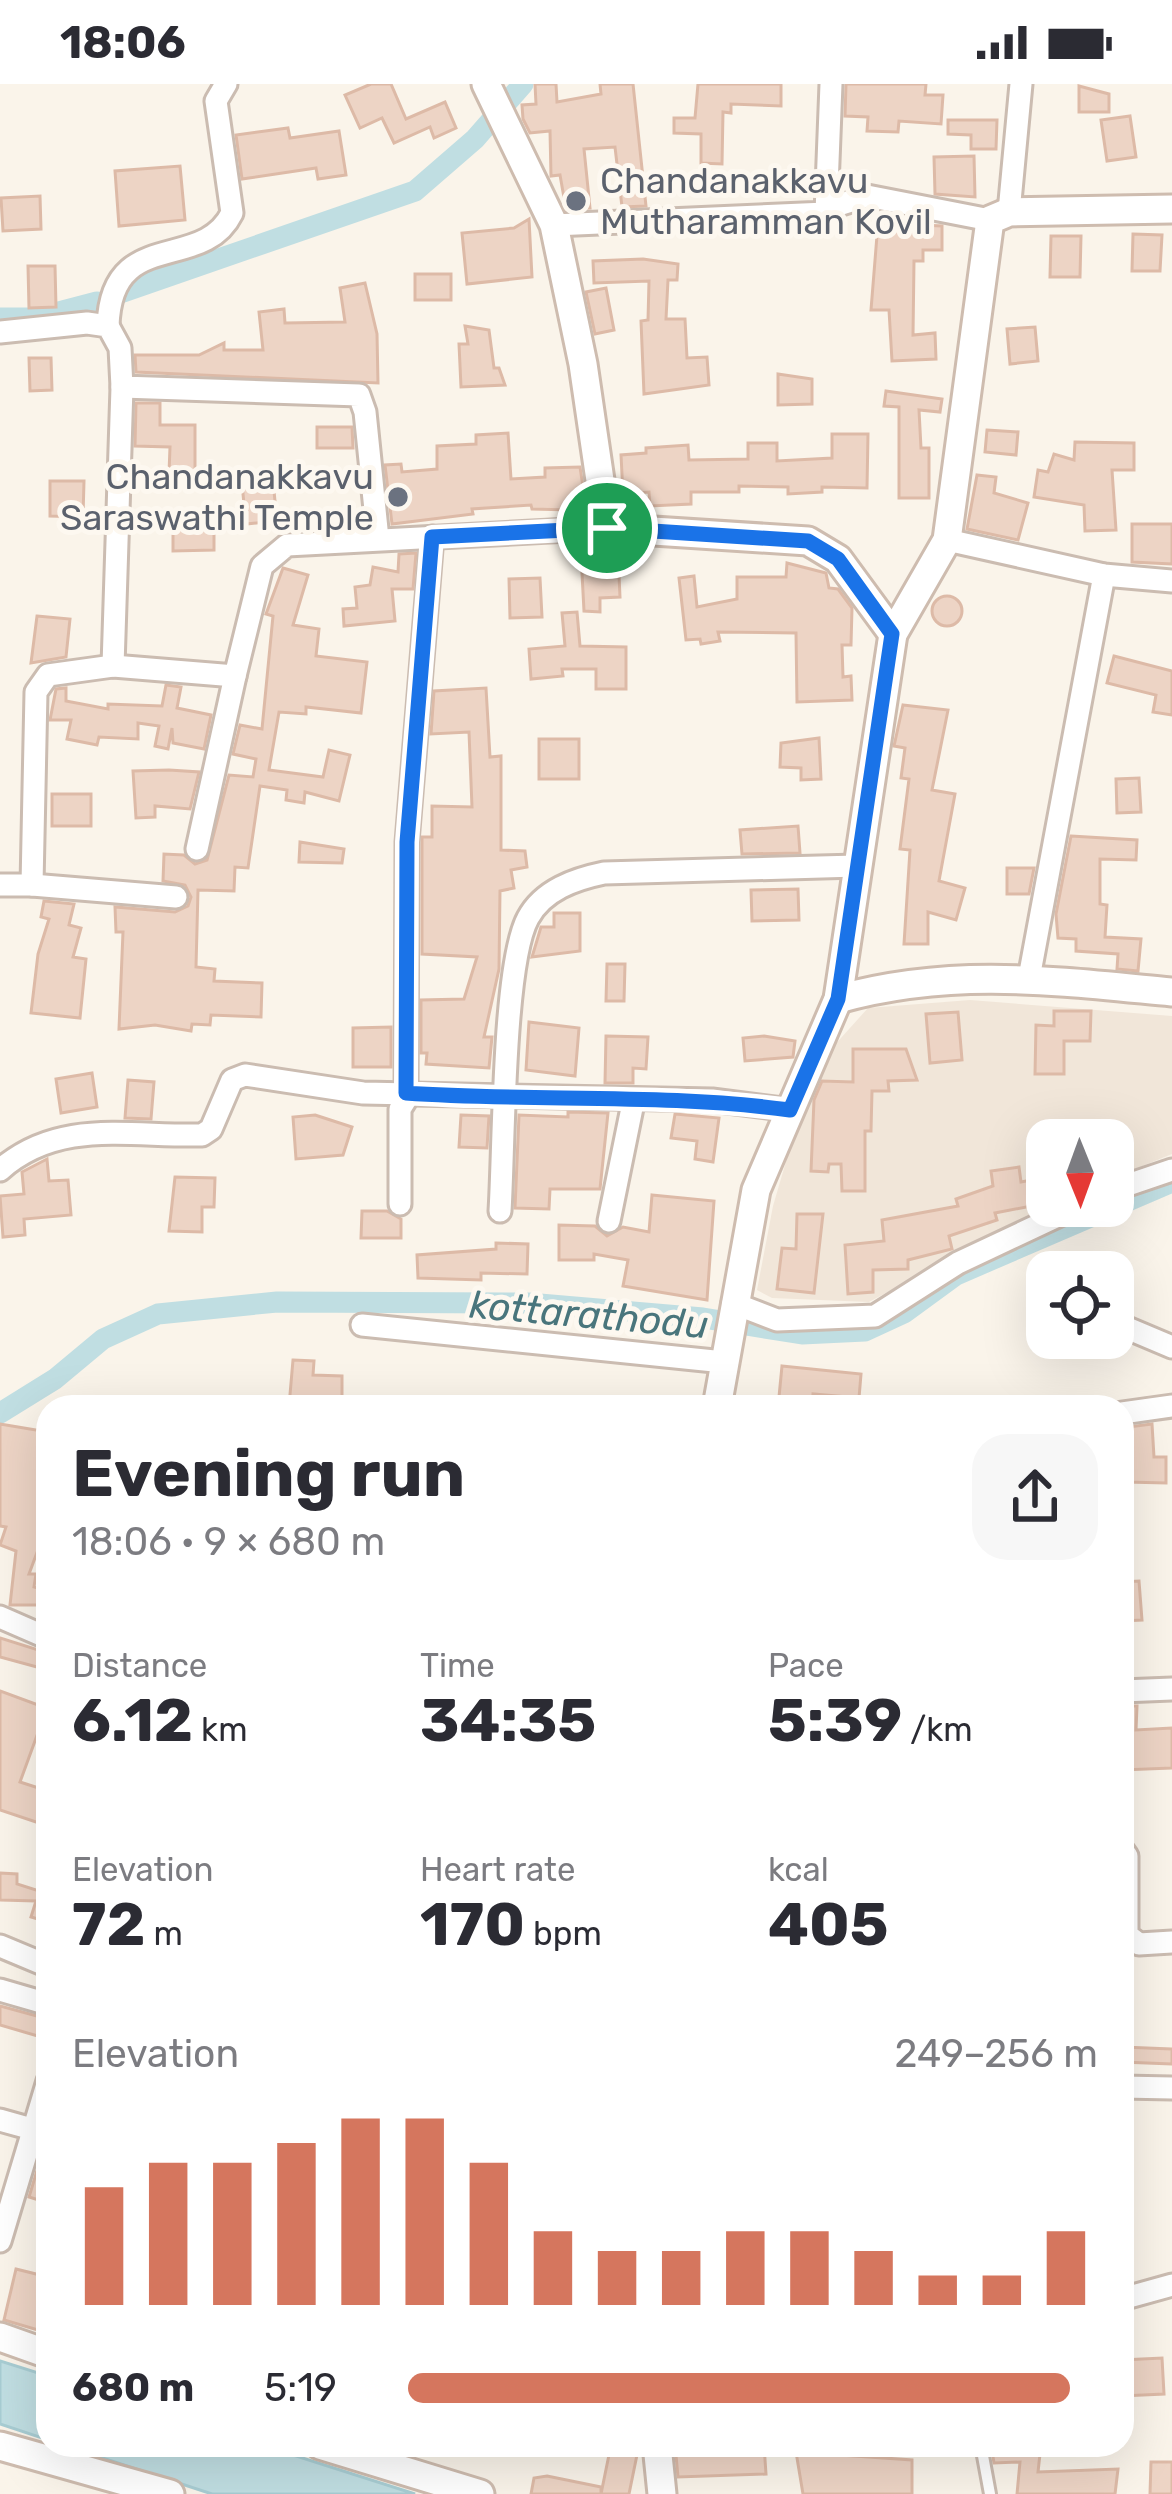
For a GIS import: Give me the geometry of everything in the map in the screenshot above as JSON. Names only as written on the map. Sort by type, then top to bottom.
[{"type":"main road","points":[[486,84],[554,225],[583,364],[607,528],[808,541],[838,559],[892,634]]},
{"type":"main road","points":[[719,1395],[756,1190],[838,999],[892,634],[947,540],[1000,216],[1172,209]]},
{"type":"main road","points":[[838,999],[901,982],[1029,978],[1172,992]]},
{"type":"main road","points":[[0,2337],[36,2350]]},
{"type":"main road","points":[[1,2452],[170,2494]]},
{"type":"main road","points":[[359,2457],[480,2494]]},
{"type":"main road","points":[[658,2457],[662,2494]]},
{"type":"street","points":[[112,666],[122,387],[120,348],[109,326],[111,296],[128,269],[216,233],[232,213],[216,100],[226,84]]},
{"type":"street","points":[[830,208],[831,84]]},
{"type":"street","points":[[554,225],[820,216],[867,196],[1000,216],[1021,84]]},
{"type":"street","points":[[0,332],[87,323],[109,326]]},
{"type":"street","points":[[122,387],[358,395],[365,412],[378,539]]},
{"type":"street","points":[[197,849],[262,566],[272,554],[287,545],[607,528]]},
{"type":"street","points":[[400,1204],[400,1109],[408,1093],[407,842],[432,537]]},
{"type":"street","points":[[947,540],[1104,574],[1172,581]]},
{"type":"street","points":[[1029,978],[1104,574]]},
{"type":"street","points":[[32,885],[39,683],[48,675],[112,666],[235,676]]},
{"type":"street","points":[[500,1211],[516,958],[529,915],[543,899],[574,879],[604,873],[857,866]]},
{"type":"street","points":[[0,885],[176,897]]},
{"type":"street","points":[[0,1170],[24,1148],[92,1131],[202,1135],[211,1129],[232,1080],[244,1075],[363,1093],[712,1100],[790,1110]]},
{"type":"street","points":[[609,1221],[633,1102]]},
{"type":"street","points":[[1134,1183],[1172,1170]]},
{"type":"street","points":[[732,1305],[777,1320],[875,1316],[958,1263],[1034,1227]]},
{"type":"street","points":[[362,1325],[726,1351]]},
{"type":"street","points":[[1134,1331],[1172,1347]]},
{"type":"street","points":[[1134,1411],[1172,1406]]},
{"type":"street","points":[[0,1617],[36,1633]]},
{"type":"street","points":[[1134,1691],[1172,1689]]},
{"type":"street","points":[[1134,1940],[1172,1942]]},
{"type":"street","points":[[0,1946],[36,1961]]},
{"type":"street","points":[[0,1990],[36,2000]]},
{"type":"street","points":[[1134,2087],[1172,2088]]},
{"type":"street","points":[[0,2241],[36,2117]]},
{"type":"street","points":[[0,2120],[32,2129]]},
{"type":"street","points":[[1134,2296],[1172,2285]]},
{"type":"lane","points":[[983,2457],[990,2494]]},
{"type":"shaded area","points":[[970,1000],[1172,1016],[1172,1154],[1134,1169],[1134,1119],[1026,1119],[1026,1218],[869,1302],[772,1298],[757,1290],[773,1206],[813,1069],[868,1008]]},
{"type":"water","points":[[0,2361],[36,2372],[36,2436],[0,2424]]},
{"type":"water","points":[[99,2457],[299,2457],[415,2494],[212,2494]]},
{"type":"building","points":[[371,84],[391,84],[406,119],[445,102],[456,128],[434,138],[430,127],[394,143],[382,118],[360,128],[345,95]]},
{"type":"building","points":[[535,84],[556,84],[557,102],[601,94],[600,84],[633,84],[646,206],[622,207],[615,147],[584,149],[590,208],[566,209],[560,175],[551,176],[550,131],[530,133],[523,119],[522,105],[536,104]]},
{"type":"building","points":[[698,84],[781,84],[781,106],[731,104],[731,113],[723,112],[722,164],[701,163],[701,134],[674,133],[674,118],[695,118]]},
{"type":"building","points":[[846,84],[926,84],[925,95],[943,95],[941,124],[899,121],[898,132],[867,131],[868,117],[845,116]]},
{"type":"building","points":[[1079,86],[1109,94],[1109,112],[1079,112]]},
{"type":"building","points":[[1130,116],[1136,157],[1107,161],[1101,120]]},
{"type":"building","points":[[948,120],[997,120],[996,149],[971,149],[971,135],[948,134]]},
{"type":"building","points":[[288,128],[290,138],[339,131],[346,175],[318,179],[316,168],[242,179],[236,135]]},
{"type":"building","points":[[974,156],[975,197],[935,194],[934,157]]},
{"type":"building","points":[[180,166],[185,220],[119,226],[115,171]]},
{"type":"building","points":[[40,196],[41,229],[3,231],[1,198]]},
{"type":"building","points":[[529,219],[532,277],[467,284],[462,233],[514,228]]},
{"type":"building","points":[[878,223],[942,226],[942,250],[923,250],[923,261],[914,261],[913,335],[935,333],[936,359],[892,361],[889,310],[871,310]]},
{"type":"building","points":[[1133,234],[1162,235],[1160,271],[1132,271]]},
{"type":"building","points":[[1051,236],[1081,236],[1080,277],[1050,277]]},
{"type":"building","points":[[643,259],[678,264],[677,280],[668,280],[666,319],[685,319],[687,358],[707,357],[709,385],[644,394],[641,321],[648,320],[649,281],[594,283],[593,261]]},
{"type":"building","points":[[28,266],[55,266],[56,307],[29,308]]},
{"type":"building","points":[[415,274],[451,274],[451,300],[415,300]]},
{"type":"building","points":[[365,283],[377,334],[378,383],[136,372],[135,355],[199,355],[224,343],[224,350],[263,350],[259,312],[284,309],[285,323],[345,322],[340,288]]},
{"type":"building","points":[[606,288],[614,330],[595,334],[586,292]]},
{"type":"building","points":[[465,326],[489,330],[494,368],[499,368],[505,385],[461,387],[459,344],[468,344]]},
{"type":"building","points":[[1035,327],[1038,361],[1010,364],[1007,329]]},
{"type":"building","points":[[29,358],[51,358],[52,390],[30,391]]},
{"type":"building","points":[[778,374],[812,379],[812,404],[778,405]]},
{"type":"building","points":[[886,391],[942,399],[940,412],[919,410],[921,448],[929,448],[929,498],[899,498],[899,407],[884,406]]},
{"type":"building","points":[[136,403],[160,403],[160,425],[195,425],[195,473],[169,473],[170,447],[135,446]]},
{"type":"building","points":[[317,427],[352,427],[353,448],[317,448]]},
{"type":"building","points":[[987,430],[1018,432],[1016,455],[985,452]]},
{"type":"building","points":[[508,433],[511,479],[545,477],[545,468],[580,467],[585,500],[570,501],[570,510],[532,509],[531,505],[472,509],[473,514],[392,524],[385,465],[401,464],[402,472],[437,469],[437,446],[476,444],[476,435]]},
{"type":"building","points":[[832,434],[868,434],[867,488],[822,487],[822,492],[788,494],[788,487],[739,486],[739,492],[691,492],[691,504],[650,506],[649,492],[623,494],[621,455],[688,445],[689,460],[748,459],[748,443],[777,443],[777,461],[832,458]]},
{"type":"building","points":[[1075,442],[1134,443],[1134,470],[1112,470],[1116,530],[1085,531],[1084,505],[1034,497],[1038,470],[1048,472],[1054,454],[1074,460]]},
{"type":"building","points":[[272,471],[277,521],[246,524],[241,474]]},
{"type":"building","points":[[977,475],[996,477],[994,493],[1028,503],[1018,540],[967,529]]},
{"type":"building","points":[[50,481],[84,481],[83,517],[50,516]]},
{"type":"building","points":[[214,514],[214,550],[173,551],[173,515]]},
{"type":"building","points":[[1132,524],[1172,524],[1172,564],[1132,562]]},
{"type":"building","points":[[416,553],[413,589],[392,589],[395,621],[344,626],[343,609],[357,608],[355,587],[370,585],[373,567],[398,572],[399,554]]},
{"type":"building","points":[[618,553],[620,597],[600,598],[600,612],[584,611],[581,554]]},
{"type":"building","points":[[787,563],[826,573],[829,588],[838,589],[852,608],[851,645],[842,645],[843,677],[851,676],[852,700],[797,702],[796,633],[718,632],[720,641],[686,640],[679,578],[694,576],[697,607],[737,599],[737,577],[786,577]]},
{"type":"building","points":[[283,568],[308,575],[293,625],[319,629],[316,656],[367,662],[361,713],[306,707],[306,714],[279,712],[269,770],[323,777],[329,750],[350,755],[339,801],[305,792],[304,803],[286,800],[287,790],[260,786],[248,868],[235,867],[234,891],[198,890],[196,967],[215,969],[214,981],[262,983],[261,1017],[211,1015],[210,1025],[192,1024],[191,1031],[155,1025],[119,1029],[123,932],[116,932],[115,907],[175,912],[188,906],[191,897],[185,885],[163,881],[164,854],[184,855],[195,864],[207,860],[229,775],[253,777],[256,759],[233,754],[240,725],[262,729],[273,616],[266,614]]},
{"type":"building","points":[[540,578],[542,617],[510,618],[509,579]]},
{"type":"building","points":[[947,596],[958,600],[962,611],[958,622],[947,626],[936,622],[932,611],[936,600]]},
{"type":"building","points":[[577,612],[580,646],[626,647],[626,689],[596,689],[596,669],[562,669],[563,676],[531,679],[529,649],[565,646],[562,613]]},
{"type":"building","points":[[37,616],[70,619],[66,657],[31,663]]},
{"type":"building","points":[[1114,656],[1172,671],[1172,715],[1153,712],[1156,695],[1107,683]]},
{"type":"building","points":[[166,685],[181,687],[177,708],[211,715],[204,749],[173,743],[172,728],[168,749],[155,746],[159,726],[138,723],[138,739],[99,737],[97,745],[67,739],[71,720],[50,720],[56,689],[66,688],[66,701],[108,709],[108,704],[162,706]]},
{"type":"building","points":[[486,688],[490,757],[501,756],[501,850],[525,851],[527,867],[511,870],[514,888],[500,891],[499,969],[484,1037],[492,1037],[489,1068],[426,1064],[427,1053],[421,1053],[421,1000],[464,999],[477,957],[422,954],[422,837],[432,837],[432,806],[472,807],[469,732],[431,734],[434,691]]},
{"type":"building","points":[[903,705],[948,710],[932,790],[955,794],[939,881],[965,888],[956,920],[928,912],[928,944],[904,944],[910,850],[900,849],[909,779],[901,778],[905,748],[894,746]]},
{"type":"building","points":[[819,738],[821,779],[801,780],[801,768],[780,767],[781,743]]},
{"type":"building","points":[[539,739],[579,739],[579,779],[539,779]]},
{"type":"building","points":[[133,771],[199,772],[190,809],[155,806],[155,817],[136,818]]},
{"type":"building","points":[[1139,778],[1141,812],[1117,813],[1116,779]]},
{"type":"building","points":[[52,794],[91,794],[91,826],[52,826]]},
{"type":"building","points":[[798,826],[800,853],[742,854],[740,830]]},
{"type":"building","points":[[1071,836],[1137,840],[1136,860],[1100,859],[1100,904],[1107,905],[1105,937],[1141,939],[1138,971],[1117,969],[1118,954],[1076,951],[1076,939],[1058,938],[1056,914]]},
{"type":"building","points":[[300,842],[344,849],[342,863],[299,862]]},
{"type":"building","points":[[1007,868],[1034,868],[1029,894],[1007,894]]},
{"type":"building","points":[[798,889],[799,920],[752,921],[751,890]]},
{"type":"building","points":[[44,901],[74,904],[69,925],[81,928],[73,957],[86,959],[80,1018],[31,1013],[38,954],[49,919],[41,917]]},
{"type":"building","points":[[554,913],[580,913],[580,951],[532,957],[541,927],[554,927]]},
{"type":"building","points":[[607,964],[625,964],[624,1001],[606,1001]]},
{"type":"building","points":[[1054,1011],[1091,1011],[1090,1041],[1064,1041],[1064,1074],[1035,1074],[1036,1025],[1054,1026]]},
{"type":"building","points":[[958,1012],[962,1060],[930,1063],[926,1014]]},
{"type":"building","points":[[529,1022],[579,1028],[575,1076],[526,1070]]},
{"type":"building","points":[[391,1027],[391,1067],[353,1067],[353,1028]]},
{"type":"building","points":[[606,1036],[648,1037],[646,1069],[633,1068],[633,1083],[605,1083]]},
{"type":"building","points":[[743,1038],[795,1041],[793,1057],[745,1061]]},
{"type":"building","points":[[853,1049],[906,1049],[917,1080],[888,1081],[889,1091],[872,1091],[871,1131],[865,1131],[865,1191],[842,1191],[841,1164],[829,1164],[828,1172],[811,1171],[814,1100],[822,1081],[853,1082]]},
{"type":"building","points":[[92,1073],[97,1107],[61,1113],[56,1079]]},
{"type":"building","points":[[128,1080],[154,1082],[151,1119],[125,1118]]},
{"type":"building","points":[[568,1112],[608,1113],[600,1189],[550,1189],[549,1209],[515,1208],[519,1115],[568,1117]]},
{"type":"building","points":[[675,1114],[719,1118],[713,1162],[695,1159],[697,1141],[671,1138]]},
{"type":"building","points":[[315,1115],[352,1127],[343,1155],[296,1159],[293,1117]]},
{"type":"building","points":[[461,1115],[489,1116],[487,1148],[459,1147]]},
{"type":"building","points":[[47,1159],[49,1181],[68,1180],[71,1215],[24,1219],[25,1235],[3,1237],[0,1196],[24,1194],[22,1172]]},
{"type":"building","points":[[1019,1167],[1021,1182],[1026,1181],[1026,1207],[995,1213],[997,1220],[949,1236],[952,1249],[908,1260],[908,1269],[873,1270],[873,1292],[848,1294],[845,1245],[884,1241],[882,1220],[958,1206],[956,1199],[993,1186],[991,1171]]},
{"type":"building","points":[[175,1177],[215,1178],[214,1207],[202,1207],[202,1232],[169,1231]]},
{"type":"building","points":[[652,1195],[714,1201],[707,1300],[623,1286],[628,1260],[594,1254],[594,1260],[559,1260],[559,1225],[595,1226],[607,1236],[623,1227],[649,1232]]},
{"type":"building","points":[[362,1211],[387,1211],[401,1219],[401,1238],[361,1238]]},
{"type":"building","points":[[797,1214],[823,1214],[814,1293],[777,1289],[782,1248],[796,1249]]},
{"type":"building","points":[[496,1243],[528,1244],[527,1274],[481,1273],[481,1280],[418,1278],[417,1255],[496,1249]]},
{"type":"building","points":[[293,1360],[314,1361],[313,1375],[342,1376],[342,1395],[290,1395]]},
{"type":"building","points":[[782,1366],[861,1374],[859,1395],[779,1395]]},
{"type":"building","points":[[0,1424],[36,1430],[36,1555],[29,1574],[36,1574],[36,1605],[10,1605],[16,1551],[0,1545],[6,1527],[0,1526]]},
{"type":"building","points":[[1152,1424],[1154,1457],[1166,1457],[1166,1483],[1134,1482],[1134,1426]]},
{"type":"building","points":[[1134,1581],[1139,1581],[1142,1620],[1134,1620]]},
{"type":"building","points":[[0,1638],[36,1649],[36,1667],[0,1657]]},
{"type":"building","points":[[0,1691],[36,1704],[36,1738],[20,1782],[36,1787],[36,1822],[0,1810]]},
{"type":"building","points":[[1134,1706],[1136,1730],[1172,1728],[1172,1768],[1134,1770]]},
{"type":"building","points":[[0,1873],[17,1874],[17,1884],[36,1890],[36,1901],[0,1900]]},
{"type":"building","points":[[0,2006],[36,2016],[36,2036],[0,2025]]},
{"type":"building","points":[[1134,2047],[1172,2049],[1172,2064],[1134,2062]]},
{"type":"building","points":[[16,2269],[36,2274],[36,2329],[4,2320]]},
{"type":"building","points":[[1162,2358],[1164,2394],[1134,2395],[1134,2359]]},
{"type":"building","points":[[609,2457],[637,2457],[629,2494],[601,2494]]},
{"type":"building","points":[[676,2457],[765,2457],[766,2474],[678,2477]]},
{"type":"building","points":[[797,2457],[912,2460],[912,2494],[803,2494]]},
{"type":"building","points":[[993,2457],[1040,2457],[1038,2472],[1118,2469],[1115,2494],[1017,2494],[1020,2462],[994,2463]]},
{"type":"building","points":[[1151,2462],[1172,2462],[1172,2494],[1150,2494]]},
{"type":"building","points":[[547,2476],[601,2487],[601,2494],[531,2494],[534,2478]]},
{"type":"waterway","points":[[123,292],[415,191],[475,139],[523,84]]},
{"type":"waterway","points":[[0,318],[36,318],[97,302]]},
{"type":"waterway","name":"kottarathodu","points":[[0,1413],[55,1379],[103,1339],[158,1314],[277,1302],[528,1303],[703,1318],[802,1334],[865,1331],[904,1313],[956,1275],[1172,1182]]},
{"type":"place","name":"Chandanakkavu Mutharamman Kovil","points":[[576,201]]},
{"type":"place","name":"Chandanakkavu Saraswathi Temple","points":[[398,497]]},
{"type":"route","points":[[607,528],[808,541],[838,559],[892,634],[838,999],[790,1110],[712,1100],[633,1102],[551,1095],[406,1093],[407,842],[432,537],[607,528]]}]
